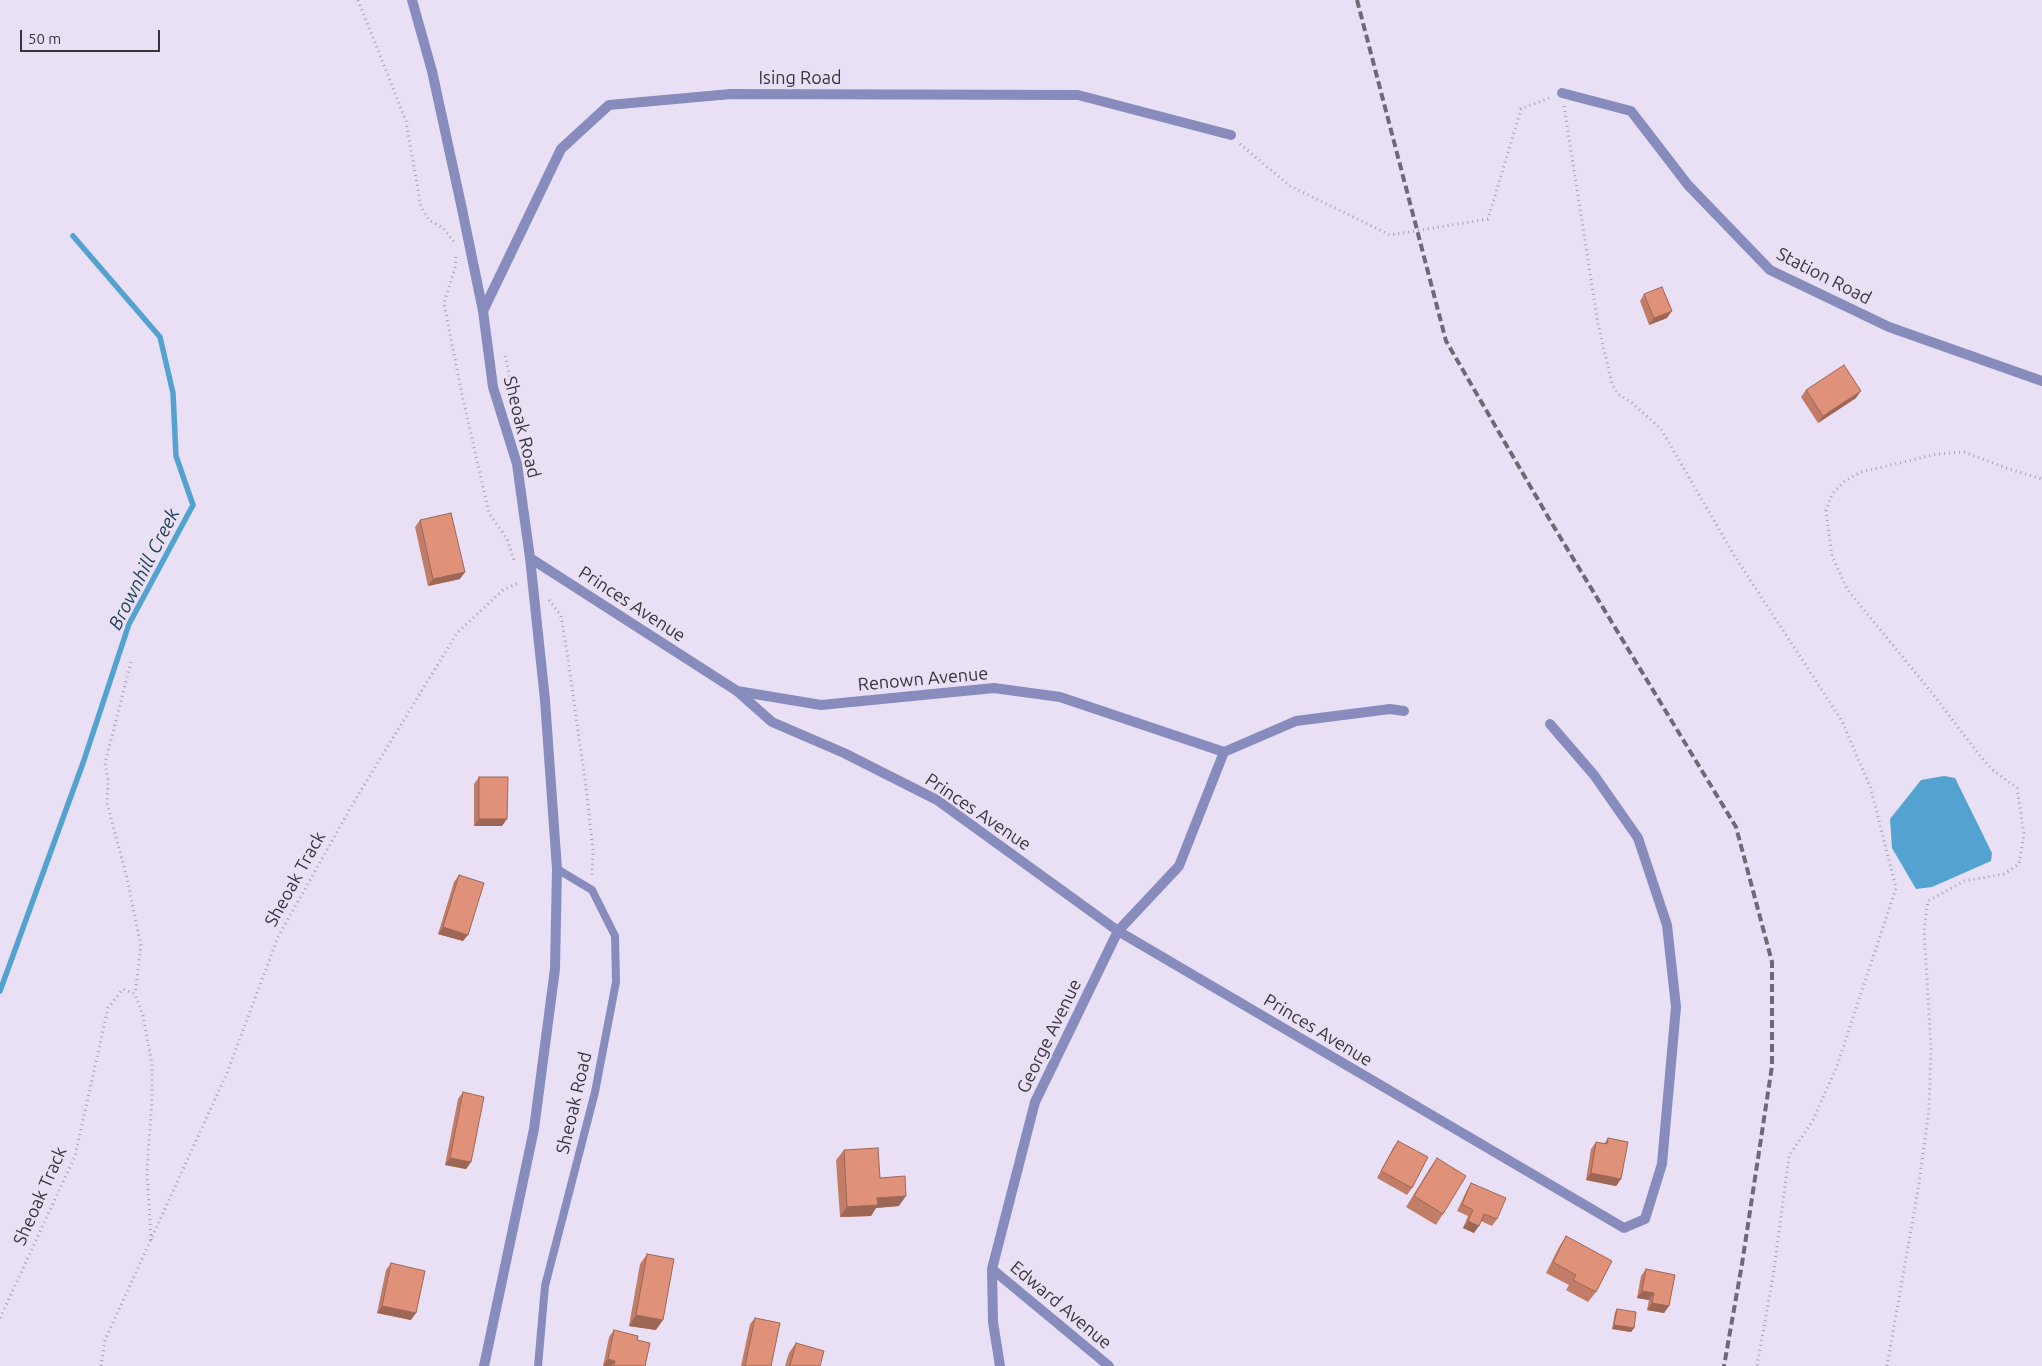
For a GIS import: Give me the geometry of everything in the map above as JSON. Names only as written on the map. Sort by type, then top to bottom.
[{"type":"street","name":"Sheoak Road","points":[[412,0],[432,71],[483,311],[493,387],[517,464],[532,577],[545,710],[557,870],[555,969],[534,1129],[484,1366]]},
{"type":"street","name":"Station Road","points":[[1562,93],[1631,111],[1688,185],[1770,270],[1889,327],[2042,381]]},
{"type":"street","name":"Ising Road","points":[[483,311],[561,148],[609,105],[731,94],[1078,95],[1231,135]]},
{"type":"street","name":"Princes Avenue","points":[[530,558],[737,691],[772,722],[844,753],[937,800],[1118,931],[1624,1228],[1644,1219],[1662,1164],[1676,1007],[1667,925],[1638,838],[1594,775],[1550,724]]},
{"type":"street","name":"Renown Avenue","points":[[737,691],[821,705],[994,688],[1060,697],[1224,752]]},
{"type":"street","points":[[1224,752],[1296,721],[1390,709],[1404,711]]},
{"type":"street","name":"George Avenue","points":[[1000,1366],[993,1322],[992,1268],[1035,1102],[1118,931],[1179,866],[1224,752]]},
{"type":"street","name":"Edward Avenue","points":[[992,1268],[1109,1366]]},
{"type":"lane","points":[[557,870],[592,890]]},
{"type":"lane","name":"Sheoak Road","points":[[538,1366],[545,1286],[595,1092],[616,982],[614,936],[592,890]]},
{"type":"path","points":[[358,0],[406,121],[421,207],[429,220],[443,228],[457,245]]},
{"type":"path","points":[[1231,135],[1290,186],[1390,235],[1488,219],[1521,109],[1562,93],[1598,324],[1612,384],[1618,394],[1632,403],[1661,429],[1734,555],[1842,721],[1871,788],[1896,888],[1837,1066],[1813,1120],[1789,1156],[1773,1277],[1757,1366]]},
{"type":"path","points":[[456,252],[456,268],[444,303],[456,367],[490,513],[507,539],[516,564]]},
{"type":"path","points":[[1887,1366],[1918,1190],[1929,1110],[1931,1048],[1924,928],[1928,901],[1964,881],[2004,874],[2019,864],[2024,834],[2018,788],[1994,770],[1980,756],[1936,698],[1847,589],[1832,556],[1826,511],[1832,494],[1845,481],[1861,472],[1937,454],[1964,452],[2042,479]]},
{"type":"path","points":[[519,573],[522,582]]},
{"type":"path","points":[[532,577],[560,616],[586,787],[593,850],[592,890]]},
{"type":"path","name":"Sheoak Track","points":[[101,1366],[105,1340],[226,1073],[278,937],[287,920],[355,800],[457,633],[504,590],[532,577]]},
{"type":"path","points":[[131,662],[105,763],[108,780],[107,802],[127,878],[140,946],[135,994]]},
{"type":"path","name":"Sheoak Track","points":[[0,1318],[75,1156],[108,1008],[123,989],[135,994],[143,1016],[152,1064],[152,1099],[147,1171],[151,1240]]},
{"type":"water","points":[[1944,776],[1955,778],[1992,853],[1991,861],[1932,887],[1916,889],[1892,848],[1890,819],[1921,780]]},
{"type":"building","points":[[1662,287],[1672,311],[1654,318],[1644,294]]},
{"type":"building","points":[[1844,365],[1861,391],[1823,416],[1806,390]]},
{"type":"building","points":[[451,513],[465,572],[433,579],[420,520]]},
{"type":"building","points":[[479,777],[508,777],[507,819],[479,819]]},
{"type":"building","points":[[459,875],[484,883],[468,935],[443,927]]},
{"type":"building","points":[[463,1092],[484,1097],[471,1162],[450,1158]]},
{"type":"building","points":[[1608,1138],[1628,1142],[1621,1179],[1591,1173],[1596,1142],[1607,1144]]},
{"type":"building","points":[[1398,1141],[1428,1157],[1412,1188],[1381,1171]]},
{"type":"building","points":[[878,1148],[880,1178],[905,1176],[906,1196],[877,1198],[878,1205],[847,1207],[844,1150]]},
{"type":"building","points":[[1437,1158],[1466,1176],[1443,1214],[1414,1196]]},
{"type":"building","points":[[1471,1183],[1506,1198],[1497,1219],[1484,1214],[1479,1226],[1468,1221],[1473,1210],[1462,1204]]},
{"type":"building","points":[[1566,1236],[1612,1261],[1596,1292],[1573,1280],[1576,1275],[1553,1262]]},
{"type":"building","points":[[647,1254],[674,1259],[663,1320],[636,1315]]},
{"type":"building","points":[[391,1263],[425,1271],[416,1313],[382,1306]]},
{"type":"building","points":[[1646,1269],[1675,1275],[1669,1306],[1652,1303],[1654,1293],[1642,1291]]},
{"type":"building","points":[[1617,1309],[1636,1312],[1634,1328],[1614,1325]]},
{"type":"building","points":[[755,1318],[780,1323],[771,1366],[745,1366]]},
{"type":"building","points":[[614,1330],[638,1336],[637,1340],[650,1343],[645,1366],[614,1366],[615,1361],[608,1359]]},
{"type":"building","points":[[796,1343],[824,1351],[820,1366],[790,1366]]},
{"type":"waterway","name":"Brownhill Creek","points":[[0,991],[83,763],[129,624],[193,505],[176,456],[173,393],[160,337],[73,236]]},
{"type":"railway","points":[[1357,0],[1446,341],[1551,522],[1736,827],[1772,962],[1772,1066],[1742,1264],[1724,1366]]}]
